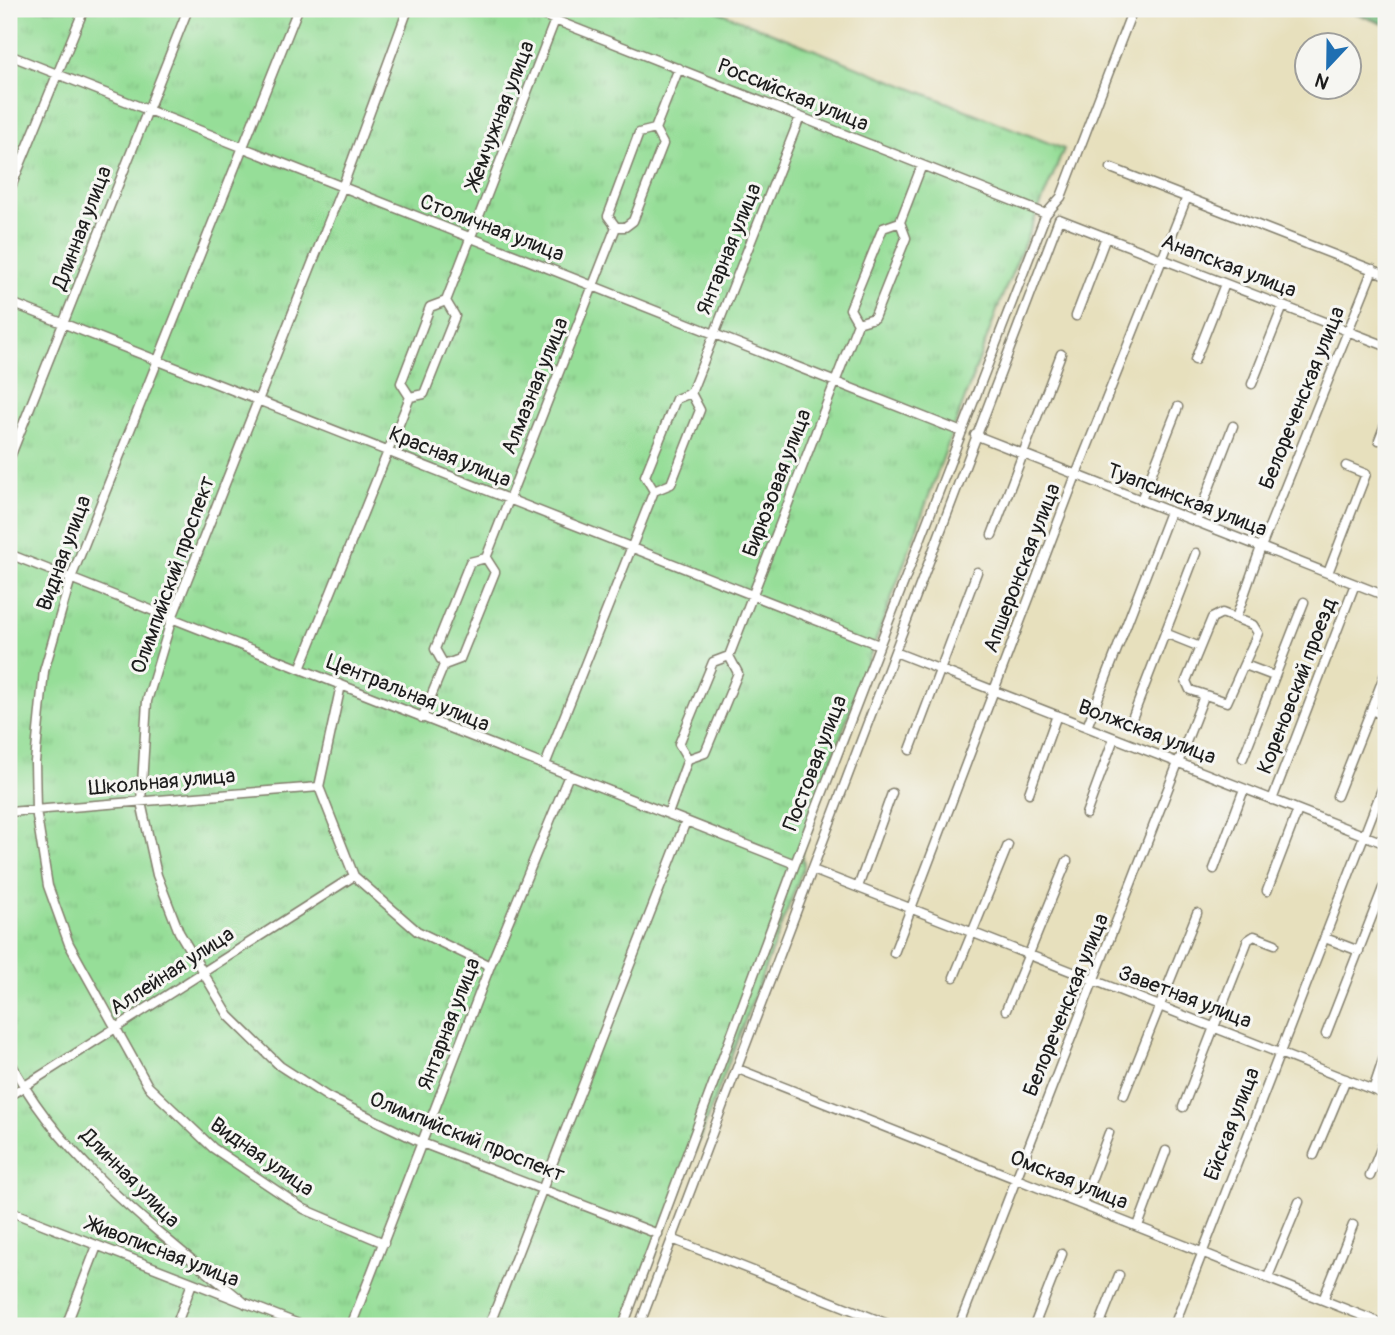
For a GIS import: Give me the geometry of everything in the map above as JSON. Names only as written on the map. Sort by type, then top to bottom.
[{"type":"street","points":[[9,192],[84,9]]},
{"type":"street","name":"Длинная улица","points":[[9,460],[188,9]]},
{"type":"street","name":"Видная улица","points":[[298,9],[71,578],[51,644],[39,703],[35,762],[36,810],[48,886],[69,944],[114,1030],[148,1086],[213,1148],[304,1209],[384,1243]]},
{"type":"street","name":"Олимпийский проспект","points":[[408,9],[342,188],[172,618],[147,701],[141,802],[157,875],[179,932],[229,1017],[280,1066],[328,1097],[422,1143],[658,1234]]},
{"type":"street","name":"Российская улица","points":[[527,9],[1046,214]]},
{"type":"street","name":"Постовая улица","points":[[623,1326],[879,645],[1046,214],[1062,197],[1133,9]]},
{"type":"street","name":"Жемчужная улица","points":[[410,397],[401,383],[430,307],[446,301],[555,20]]},
{"type":"street","name":"Столичная улица","points":[[9,55],[962,432]]},
{"type":"street","name":"Алмазная улица","points":[[486,558],[616,228],[633,221],[663,144],[656,129],[679,68]]},
{"type":"street","name":"Янтарная улица","points":[[654,491],[645,476],[676,399],[691,393],[800,117]]},
{"type":"street","name":"Алмазная улица","points":[[616,228],[608,216],[639,133],[656,129]]},
{"type":"street","name":"Бирюзовая улица","points":[[858,323],[874,318],[906,238],[900,222],[922,165]]},
{"type":"street","points":[[1111,168],[1386,275]]},
{"type":"street","name":"Апшеронская улица","points":[[894,953],[1076,475],[1187,197]]},
{"type":"street","name":"Постовая улица","points":[[639,1326],[1059,219]]},
{"type":"street","name":"Анапская улица","points":[[1059,219],[1386,346]]},
{"type":"street","name":"Бирюзовая улица","points":[[858,323],[850,309],[883,228],[900,222]]},
{"type":"street","points":[[1076,316],[1106,237]]},
{"type":"street","name":"Белореченская улица","points":[[1236,618],[1261,547],[1373,269]]},
{"type":"street","points":[[1195,360],[1225,284]]},
{"type":"street","name":"Жемчужная улица","points":[[410,397],[424,394],[455,316],[446,301]]},
{"type":"street","name":"Красная улица","points":[[9,302],[879,645]]},
{"type":"street","points":[[1252,384],[1283,306]]},
{"type":"street","name":"Бирюзовая улица","points":[[688,759],[705,753],[738,673],[729,656],[858,323]]},
{"type":"street","points":[[992,535],[1061,354]]},
{"type":"street","name":"Янтарная улица","points":[[545,765],[654,491],[671,484],[700,410],[691,393]]},
{"type":"street","name":"Жемчужная улица","points":[[300,669],[386,450],[410,397]]},
{"type":"street","points":[[1141,500],[1178,407]]},
{"type":"street","points":[[1379,440],[1386,422]]},
{"type":"street","points":[[1196,522],[1233,426]]},
{"type":"street","name":"Туапсинская улица","points":[[975,435],[1385,594]]},
{"type":"street","points":[[1328,573],[1366,474],[1346,466]]},
{"type":"street","points":[[1087,727],[1170,512]]},
{"type":"street","points":[[1133,716],[1196,553]]},
{"type":"street","name":"Центральная улица","points":[[9,554],[795,864]]},
{"type":"street","name":"Алмазная улица","points":[[444,665],[435,649],[470,562],[486,558]]},
{"type":"street","name":"Алмазная улица","points":[[422,718],[444,665],[460,659],[495,572],[486,558]]},
{"type":"street","points":[[910,750],[977,572]]},
{"type":"street","name":"Кореновский проезд","points":[[1272,800],[1355,584]]},
{"type":"street","points":[[1243,758],[1304,602]]},
{"type":"street","points":[[1216,614],[1236,618],[1257,629],[1245,665],[1227,702],[1204,696],[1186,685],[1200,647],[1216,614]]},
{"type":"street","points":[[1165,633],[1200,647]]},
{"type":"street","name":"Волжская улица","points":[[895,652],[1386,844]]},
{"type":"street","name":"Бирюзовая улица","points":[[668,814],[688,759],[680,744],[713,662],[729,656]]},
{"type":"street","points":[[1245,665],[1274,677]]},
{"type":"street","points":[[1338,796],[1386,671]]},
{"type":"street","points":[[341,685],[319,787],[354,876],[417,931],[490,966]]},
{"type":"street","name":"Белореченская улица","points":[[959,1326],[1204,696]]},
{"type":"street","points":[[1371,710],[1386,716]]},
{"type":"street","points":[[1029,793],[1058,715]]},
{"type":"street","points":[[1086,814],[1114,738]]},
{"type":"street","name":"Янтарная улица","points":[[351,1326],[490,966],[569,775]]},
{"type":"street","name":"Ейская улица","points":[[1174,1326],[1386,779]]},
{"type":"street","name":"Школьная улица","points":[[9,812],[319,787]]},
{"type":"street","points":[[1214,869],[1244,789]]},
{"type":"street","points":[[858,887],[892,793]]},
{"type":"street","points":[[1267,891],[1298,810]]},
{"type":"street","points":[[489,1326],[686,821]]},
{"type":"street","points":[[954,977],[1009,845]]},
{"type":"street","points":[[1006,1010],[1067,861]]},
{"type":"street","name":"Заветная улица","points":[[813,870],[1386,1096]]},
{"type":"street","name":"Аллейная улица","points":[[9,1096],[354,876]]},
{"type":"street","points":[[1326,1034],[1383,888]]},
{"type":"street","points":[[1124,1095],[1197,913]]},
{"type":"street","points":[[1183,1107],[1251,937],[1275,944]]},
{"type":"street","points":[[1325,938],[1359,951]]},
{"type":"street","points":[[1373,1090],[1386,1051]]},
{"type":"street","name":"Длинная улица","points":[[9,1059],[23,1087],[90,1168],[125,1204],[246,1304]]},
{"type":"street","name":"Омская улица","points":[[738,1069],[1386,1326]]},
{"type":"street","points":[[1314,1155],[1346,1080]]},
{"type":"street","points":[[1082,1204],[1109,1133]]},
{"type":"street","points":[[1370,1176],[1386,1136]]},
{"type":"street","points":[[1138,1226],[1166,1151]]},
{"type":"street","points":[[1268,1277],[1299,1202]]},
{"type":"street","name":"Живописная улица","points":[[10,1214],[304,1326]]},
{"type":"street","points":[[1323,1300],[1353,1225]]},
{"type":"street","points":[[672,1239],[893,1326]]},
{"type":"street","points":[[66,1326],[97,1246]]},
{"type":"street","points":[[1034,1326],[1062,1254]]},
{"type":"street","points":[[1098,1326],[1119,1275]]},
{"type":"street","points":[[176,1326],[192,1283]]},
{"type":"street","points":[[272,1326],[277,1316]]},
{"type":"green space","points":[[9,9],[712,9],[1064,149],[1002,297],[801,844],[804,866],[628,1326],[9,1326]]},
{"type":"green space","points":[[1344,9],[1386,9],[1386,25]]}]
